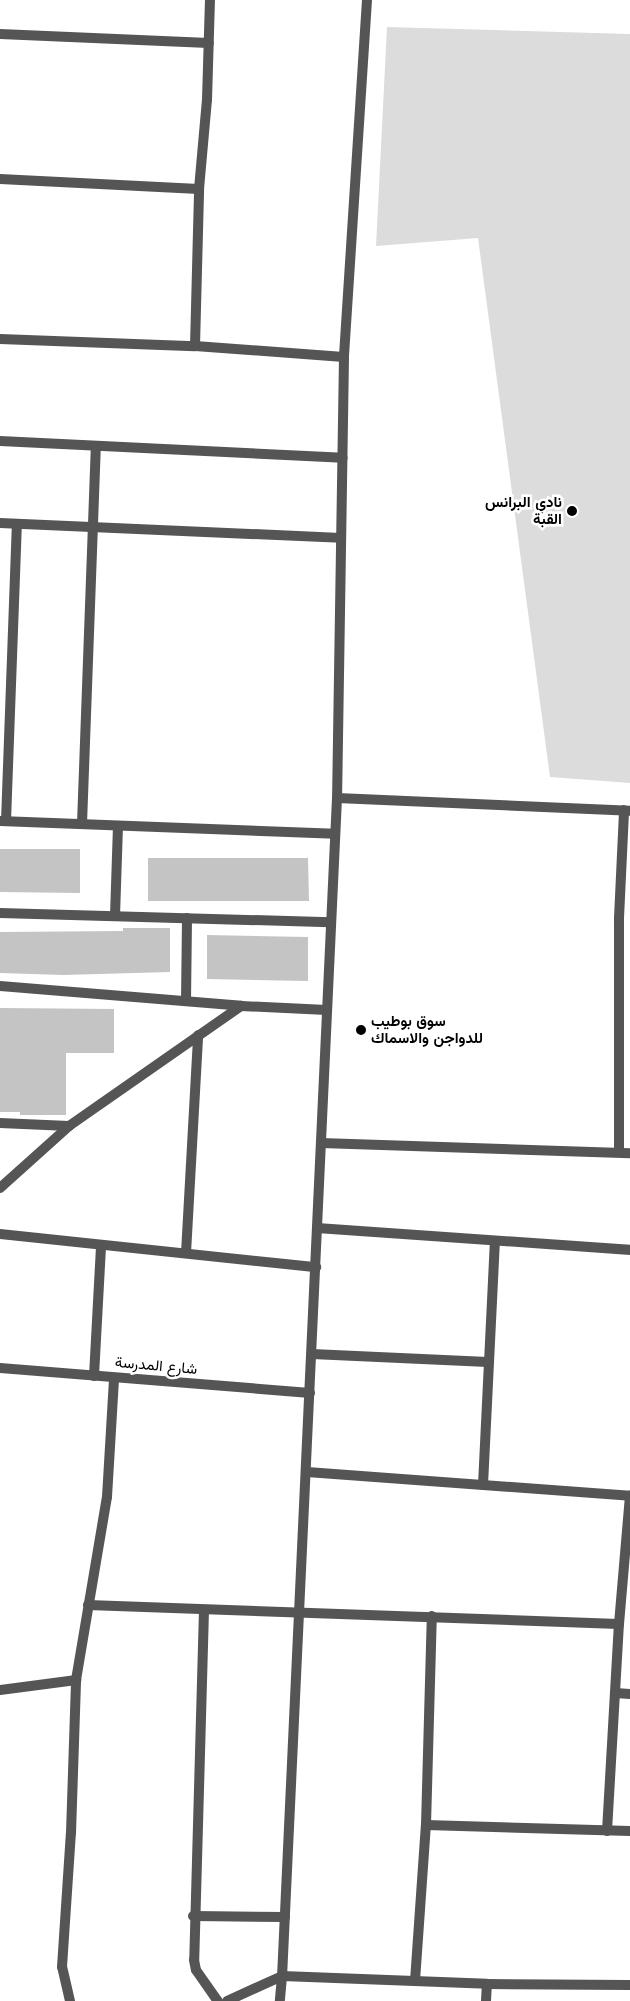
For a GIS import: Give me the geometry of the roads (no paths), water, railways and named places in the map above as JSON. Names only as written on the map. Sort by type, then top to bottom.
[{"type":"street","points":[[195,346],[199,189],[209,43],[210,0]]},
{"type":"street","points":[[280,2001],[298,1610],[307,1472],[337,798],[344,357],[367,0]]},
{"type":"street","points":[[0,34],[209,43]]},
{"type":"street","points":[[0,179],[199,189]]},
{"type":"street","points":[[0,339],[195,346],[344,357]]},
{"type":"street","points":[[0,441],[342,458]]},
{"type":"street","points":[[82,824],[96,446]]},
{"type":"street","points":[[0,523],[341,538]]},
{"type":"street","points":[[17,524],[3,821],[335,834]]},
{"type":"street","points":[[321,1144],[625,1152],[619,918],[627,810],[337,798]]},
{"type":"street","points":[[115,916],[118,826]]},
{"type":"street","points":[[0,913],[331,922]]},
{"type":"street","points":[[186,1002],[187,918]]},
{"type":"street","points":[[0,986],[186,1002],[327,1010]]},
{"type":"street","points":[[0,1188],[69,1126],[241,1006]]},
{"type":"street","points":[[186,1253],[198,1035]]},
{"type":"street","points":[[0,1123],[69,1126]]},
{"type":"street","points":[[317,1228],[630,1250]]},
{"type":"street","points":[[0,1234],[316,1267]]},
{"type":"street","points":[[483,1485],[495,1242]]},
{"type":"street","points":[[94,1376],[101,1245]]},
{"type":"street","points":[[312,1354],[488,1362]]},
{"type":"street","name":"شارع المدرسة","points":[[0,1368],[310,1393]]},
{"type":"street","points":[[70,2001],[62,1967],[76,1680],[107,1497],[114,1378]]},
{"type":"street","points":[[307,1472],[630,1495],[619,1624],[607,1831]]},
{"type":"street","points":[[88,1605],[204,1610],[298,1610],[619,1624]]},
{"type":"street","points":[[204,1610],[194,1916],[196,1970],[218,2001]]},
{"type":"street","points":[[416,1981],[426,1825],[432,1616]]},
{"type":"street","points":[[0,1690],[76,1680]]},
{"type":"street","points":[[615,1693],[630,1694]]},
{"type":"street","points":[[426,1825],[630,1831]]},
{"type":"street","points":[[194,1916],[285,1917]]},
{"type":"street","points":[[227,2001],[282,1976],[487,1984],[630,1985]]},
{"type":"street","points":[[486,2001],[487,1984]]},
{"type":"place","name":"نادي البرانس القبة","points":[[572,511]]},
{"type":"place","name":"سوق بوطيب للدواجن والاسماك","points":[[361,1030]]}]
